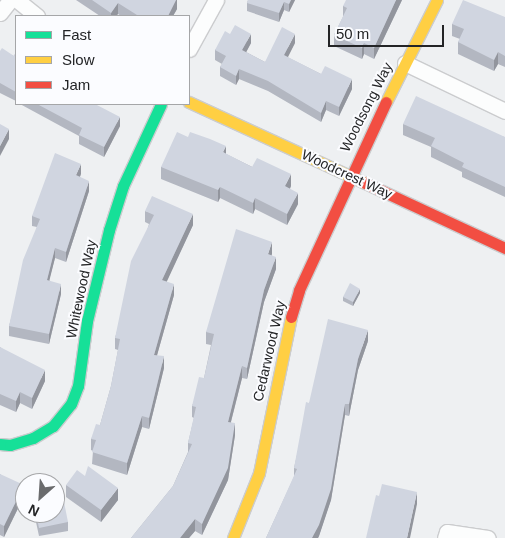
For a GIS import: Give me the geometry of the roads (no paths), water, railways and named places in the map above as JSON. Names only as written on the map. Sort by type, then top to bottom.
[{"type":"street","points":[[0,12],[10,0]]},
{"type":"street","points":[[17,0],[36,15]]},
{"type":"street","points":[[190,47],[216,0]]},
{"type":"street","name":"Woodsong Way","points":[[350,175],[437,0]]},
{"type":"street","points":[[406,63],[505,111]]},
{"type":"street","name":"Woodcrest Way","points":[[190,102],[505,248]]},
{"type":"street","name":"Whitewood Way","points":[[0,444],[10,446],[33,438],[58,421],[71,404],[78,386],[87,321],[109,230],[123,186],[162,105]]},
{"type":"street","name":"Cedarwood Way","points":[[233,538],[259,474],[286,336],[299,290],[350,175]]},
{"type":"street","points":[[445,538],[446,532],[488,538]]}]
